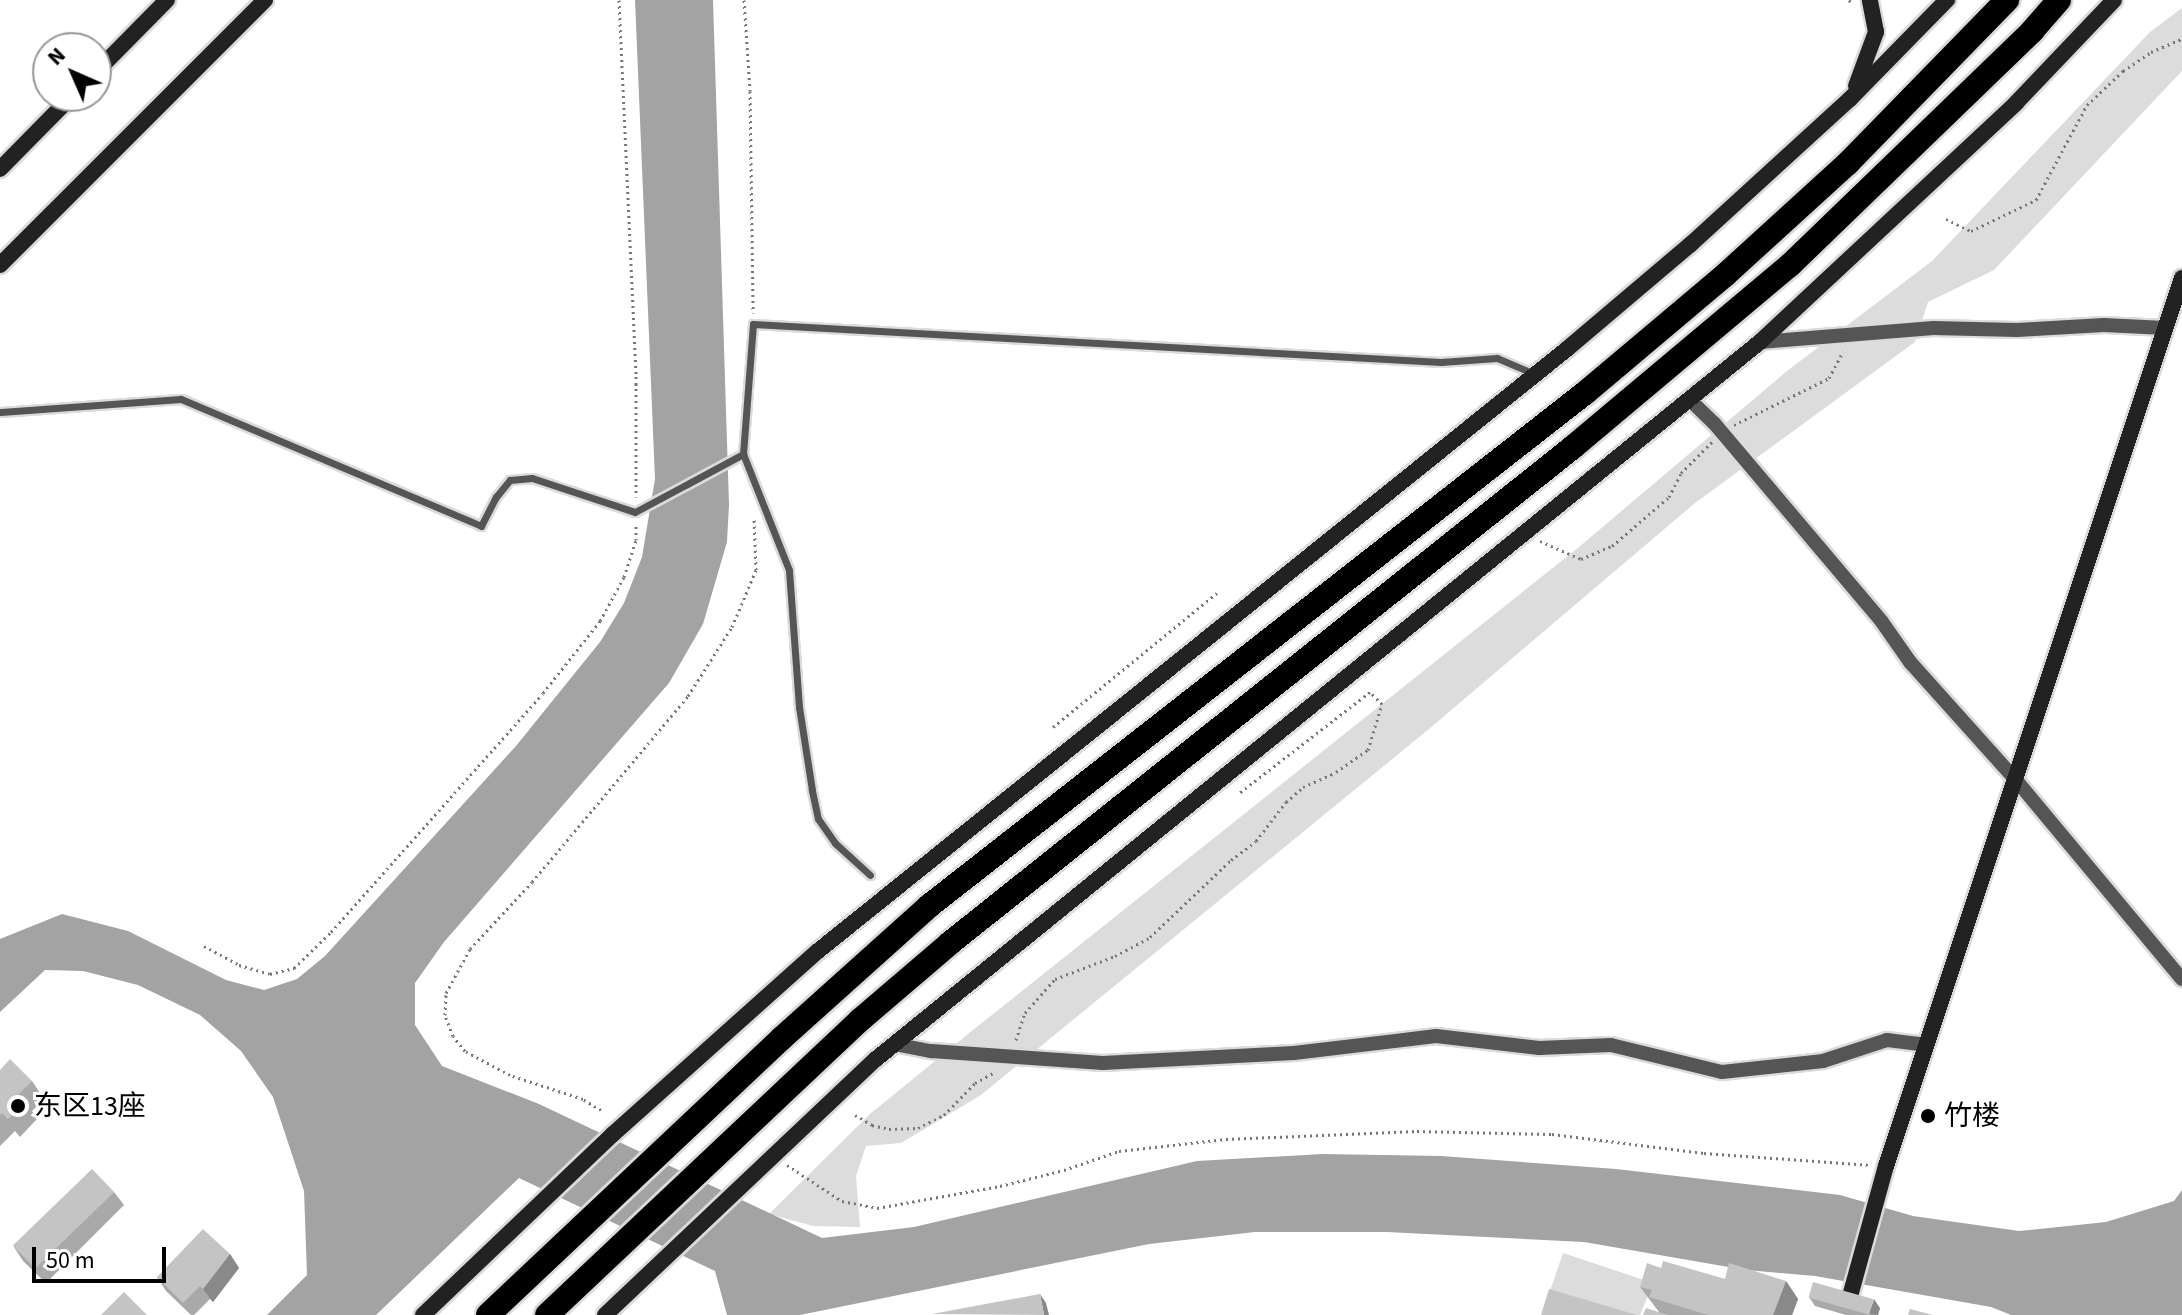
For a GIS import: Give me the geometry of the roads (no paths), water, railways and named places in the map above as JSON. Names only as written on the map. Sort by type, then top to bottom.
[{"type":"highway","points":[[488,1315],[667,1145],[929,906],[1585,393],[1725,275],[1848,163],[2007,0]]},
{"type":"highway","points":[[547,1315],[693,1174],[860,1020],[950,943],[1573,447],[1790,265],[2059,0]]},
{"type":"highway","points":[[557,1315],[629,1235]]},
{"type":"highway","points":[[467,1315],[535,1268]]},
{"type":"main road","points":[[112,56],[167,0]]},
{"type":"main road","points":[[0,265],[265,0]]},
{"type":"main road","points":[[1850,99],[1873,48],[1875,19],[1870,0]]},
{"type":"main road","points":[[423,1315],[738,1020],[888,891],[1535,374],[1691,244],[1850,99],[1947,0]]},
{"type":"main road","points":[[605,1315],[894,1044],[1760,342],[2016,103],[2114,0]]},
{"type":"main road","points":[[0,169],[56,112]]},
{"type":"main road","points":[[1845,1310],[1884,1173],[2182,278]]},
{"type":"street","points":[[1760,342],[1933,328],[2017,330],[2104,325],[2165,328]]},
{"type":"street","points":[[1691,401],[1722,433],[1882,622],[1910,662],[2016,780],[2182,979]]},
{"type":"street","points":[[894,1044],[1103,1063],[1294,1053],[1436,1036],[1539,1048],[1611,1045],[1722,1072],[1823,1061],[1887,1040],[1926,1045]]},
{"type":"lane","points":[[870,875],[835,843],[818,819],[799,707],[789,570],[743,454],[753,324],[1441,362],[1497,358],[1535,374]]},
{"type":"lane","points":[[0,412],[181,399],[481,526],[496,497],[510,480],[532,478],[635,512],[743,454]]},
{"type":"place","name":"东区13座","points":[[18,1106]]},
{"type":"place","name":"竹楼","points":[[1928,1116]]}]
